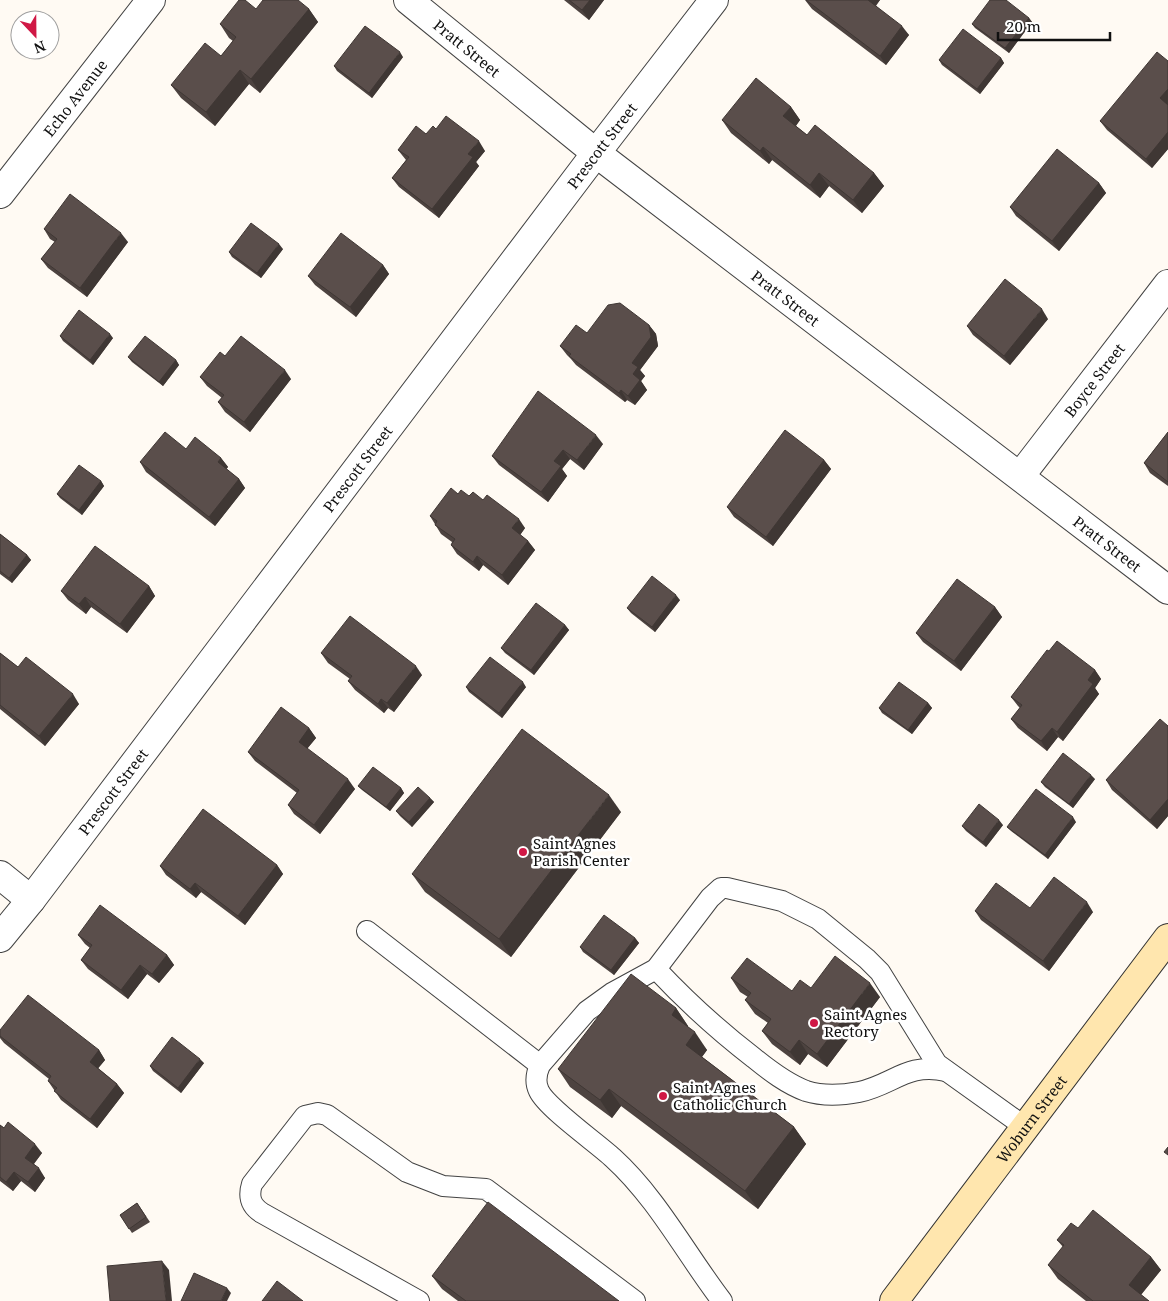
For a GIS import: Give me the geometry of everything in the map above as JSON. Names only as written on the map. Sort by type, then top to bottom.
[{"type":"street","name":"Echo Avenue","points":[[0,194],[151,0]]},
{"type":"street","name":"Pratt Street","points":[[408,0],[596,153],[1021,475],[1168,590]]},
{"type":"street","name":"Prescott Street","points":[[0,938],[31,900],[596,153],[714,0]]},
{"type":"street","name":"Boyce Street","points":[[1021,475],[1168,284]]},
{"type":"street","points":[[0,874],[31,900]]},
{"type":"street","name":"Woburn Street","points":[[894,1301],[1168,938]]},
{"type":"lane","points":[[722,1301],[653,1204],[634,1181],[614,1160],[542,1097],[537,1082],[540,1066],[587,1011],[612,993],[656,969],[710,898],[720,888],[782,901],[818,919],[880,972],[931,1056],[946,1071],[1025,1127]]},
{"type":"lane","points":[[367,931],[540,1066]]},
{"type":"lane","points":[[656,969],[718,1031],[772,1072],[807,1091],[830,1094],[859,1092],[917,1069],[934,1068],[946,1071]]},
{"type":"lane","points":[[419,1301],[254,1207],[250,1198],[252,1184],[305,1116],[318,1113],[327,1115],[391,1162],[424,1180],[444,1186],[486,1189],[636,1301]]},
{"type":"building","points":[[239,0],[245,0],[256,9],[263,0],[298,0],[309,9],[251,79],[240,70],[206,112],[171,85],[205,43],[221,56],[236,37],[220,24]]},
{"type":"building","points":[[569,0],[590,0],[582,10]]},
{"type":"building","points":[[806,0],[868,0],[902,26],[880,56]]},
{"type":"building","points":[[990,0],[1006,0],[1029,18],[1005,48],[972,24]]},
{"type":"building","points":[[365,26],[400,52],[369,93],[334,66]]},
{"type":"building","points":[[963,29],[1001,58],[977,89],[939,60]]},
{"type":"building","points":[[1157,52],[1168,61],[1168,89],[1160,98],[1168,105],[1168,132],[1146,159],[1100,121]]},
{"type":"building","points":[[756,78],[791,107],[783,116],[807,135],[815,125],[874,173],[853,200],[819,173],[810,185],[763,147],[760,151],[722,120]]},
{"type":"building","points":[[446,116],[479,141],[468,154],[473,157],[432,209],[392,178],[409,157],[398,150],[416,126],[426,134],[433,126],[436,129]]},
{"type":"building","points":[[1057,149],[1099,183],[1052,241],[1010,207]]},
{"type":"building","points":[[70,194],[121,233],[80,288],[41,259],[57,239],[44,229]]},
{"type":"building","points":[[251,223],[279,244],[257,273],[229,252]]},
{"type":"building","points":[[341,233],[383,265],[350,307],[308,276]]},
{"type":"building","points":[[1005,279],[1042,309],[1004,356],[967,326]]},
{"type":"building","points":[[620,303],[649,325],[651,337],[632,363],[638,367],[633,374],[640,380],[628,396],[621,390],[619,393],[569,356],[571,354],[560,346],[576,325],[587,333],[608,305]]},
{"type":"building","points":[[79,310],[110,334],[90,360],[60,336]]},
{"type":"building","points":[[145,336],[176,360],[159,382],[128,357]]},
{"type":"building","points":[[241,336],[285,370],[244,422],[218,402],[224,395],[200,377],[220,352],[225,356]]},
{"type":"building","points":[[538,391],[596,435],[577,460],[563,450],[554,461],[561,466],[541,492],[492,456]]},
{"type":"building","points":[[785,430],[824,460],[766,537],[727,507]]},
{"type":"building","points":[[165,432],[186,449],[195,437],[221,458],[218,462],[239,479],[209,517],[140,462]]},
{"type":"building","points":[[1168,432],[1168,482],[1144,463]]},
{"type":"building","points":[[79,465],[101,481],[79,510],[57,494]]},
{"type":"building","points":[[451,488],[458,494],[461,490],[469,496],[473,492],[483,500],[487,495],[519,519],[512,528],[528,541],[502,575],[477,556],[473,562],[451,545],[455,539],[435,525],[437,521],[430,516]]},
{"type":"building","points":[[0,534],[27,555],[9,578],[0,571]]},
{"type":"building","points":[[95,546],[149,586],[120,624],[85,597],[79,604],[61,591]]},
{"type":"building","points":[[652,576],[676,595],[652,627],[627,608]]},
{"type":"building","points":[[957,579],[995,607],[954,661],[916,633]]},
{"type":"building","points":[[536,603],[565,625],[531,670],[501,648]]},
{"type":"building","points":[[350,616],[416,666],[387,703],[381,699],[378,704],[348,681],[352,676],[321,653]]},
{"type":"building","points":[[1057,641],[1095,670],[1088,680],[1093,684],[1057,732],[1052,728],[1041,741],[1011,719],[1022,705],[1011,697],[1047,650],[1049,651]]},
{"type":"building","points":[[0,653],[18,667],[26,657],[73,694],[39,736],[0,705]]},
{"type":"building","points":[[490,657],[523,682],[499,713],[466,687]]},
{"type":"building","points":[[899,682],[928,703],[908,730],[879,708]]},
{"type":"building","points":[[281,707],[309,728],[299,742],[348,779],[314,825],[288,805],[299,790],[248,752]]},
{"type":"building","points":[[1160,719],[1168,726],[1168,799],[1150,820],[1106,780]]},
{"type":"building","name":"Saint Agnes Parish Center","points":[[522,729],[609,795],[499,939],[412,874]]},
{"type":"building","points":[[1063,753],[1091,775],[1069,804],[1041,782]]},
{"type":"building","points":[[373,767],[401,788],[386,807],[358,786]]},
{"type":"building","points":[[418,787],[430,798],[409,822],[396,811]]},
{"type":"building","points":[[1036,789],[1073,817],[1045,855],[1007,827]]},
{"type":"building","points":[[979,804],[999,820],[983,842],[962,826]]},
{"type":"building","points":[[203,809],[277,865],[238,916],[195,883],[190,889],[160,866]]},
{"type":"building","points":[[1054,877],[1087,902],[1043,961],[975,911],[996,883],[1030,908]]},
{"type":"building","points":[[100,905],[167,955],[152,974],[140,965],[121,990],[81,960],[92,945],[78,935]]},
{"type":"building","points":[[604,915],[635,938],[611,970],[580,947]]},
{"type":"building","name":"Saint Agnes Rectory","points":[[835,956],[870,983],[817,1054],[799,1040],[790,1052],[762,1031],[771,1019],[745,1000],[751,993],[731,978],[747,958],[792,991],[800,980],[811,988]]},
{"type":"building","name":"Saint Agnes Catholic Church","points":[[631,974],[676,1008],[672,1015],[695,1032],[686,1045],[794,1127],[745,1191],[609,1089],[600,1100],[558,1069]]},
{"type":"building","points":[[28,995],[99,1050],[90,1062],[117,1084],[90,1119],[54,1091],[57,1088],[48,1081],[51,1076],[0,1036],[0,1030]]},
{"type":"building","points":[[172,1037],[200,1059],[178,1088],[150,1066]]},
{"type":"building","points":[[8,1122],[35,1144],[25,1158],[39,1168],[28,1182],[14,1172],[6,1182],[0,1177],[0,1125],[4,1128]]},
{"type":"building","points":[[1168,1147],[1168,1155],[1164,1152]]},
{"type":"building","points":[[488,1202],[619,1301],[466,1301],[432,1276]]},
{"type":"building","points":[[137,1203],[146,1217],[129,1229],[120,1215]]},
{"type":"building","points":[[1093,1210],[1151,1257],[1129,1285],[1149,1301],[1093,1301],[1048,1265],[1064,1245],[1057,1240],[1071,1223],[1078,1228]]},
{"type":"building","points":[[162,1261],[166,1301],[110,1301],[107,1266]]},
{"type":"building","points":[[194,1273],[227,1288],[221,1301],[181,1301]]},
{"type":"building","points":[[277,1281],[303,1301],[262,1301]]},
{"type":"place","name":"Saint Agnes Parish Center","points":[[523,852]]},
{"type":"place","name":"Saint Agnes Rectory","points":[[814,1023]]},
{"type":"place","name":"Saint Agnes Catholic Church","points":[[663,1096]]}]
